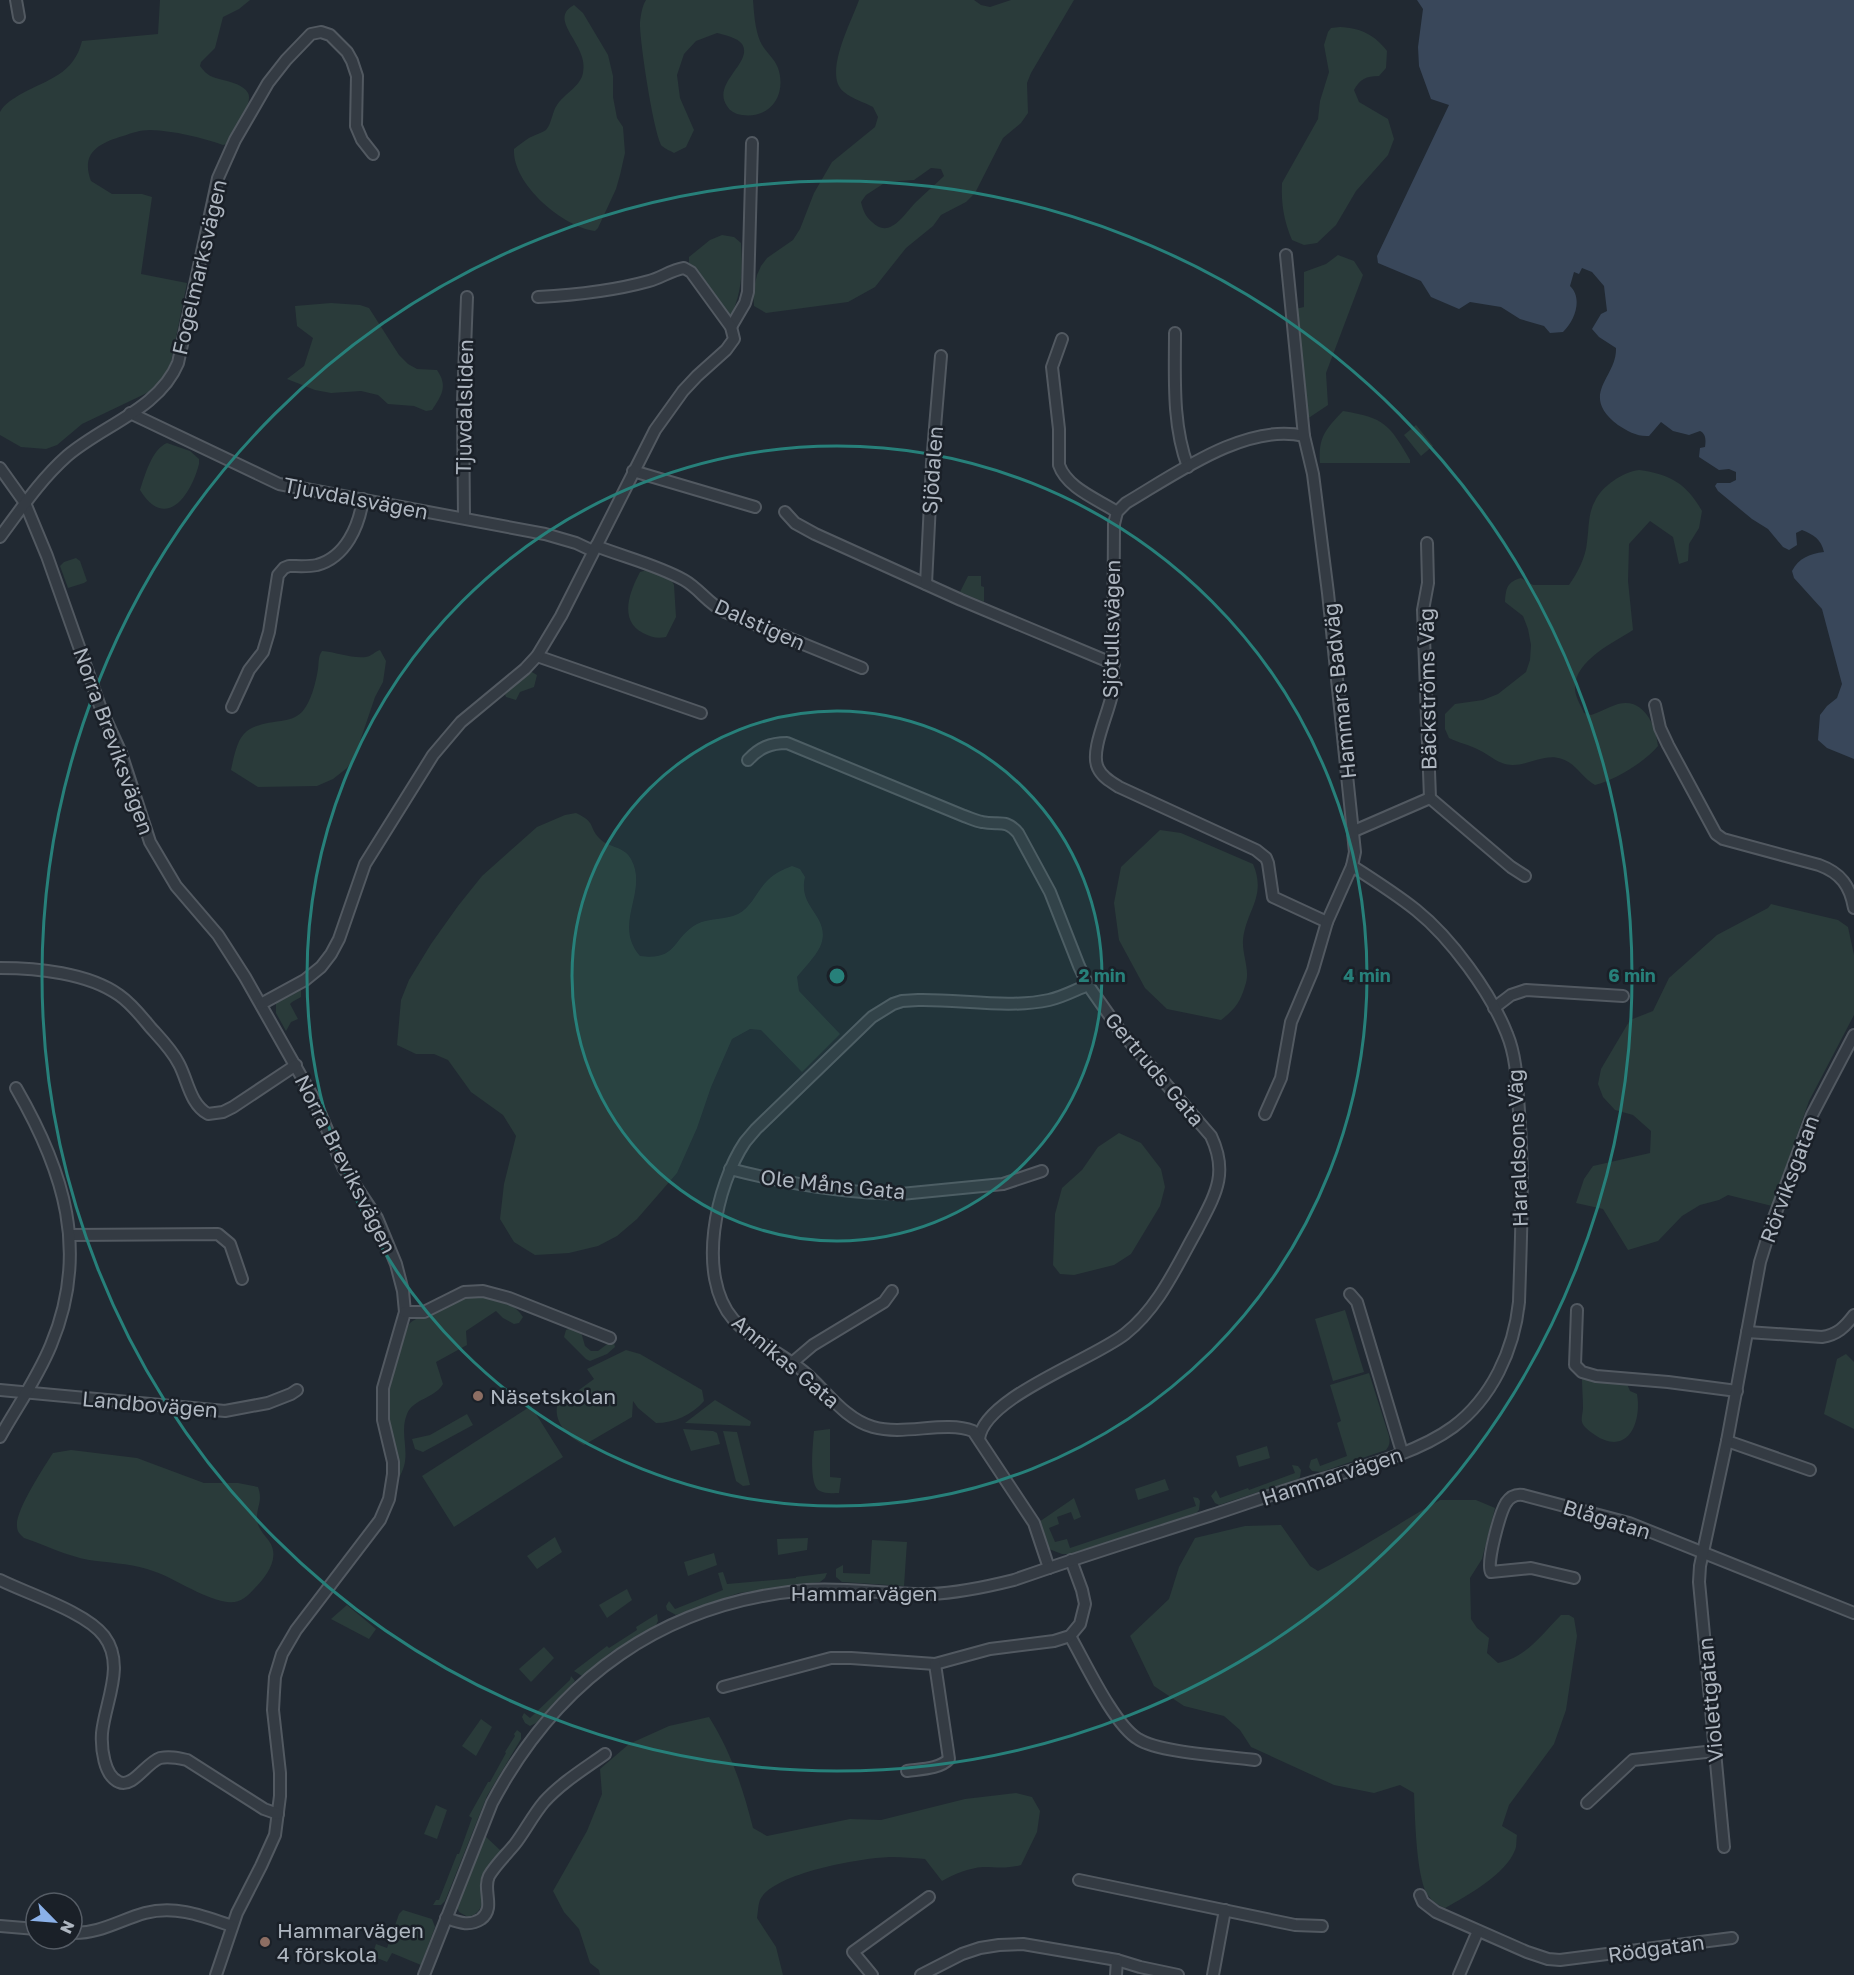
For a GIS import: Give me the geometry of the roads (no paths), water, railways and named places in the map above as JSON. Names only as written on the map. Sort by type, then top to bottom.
[{"type":"street","points":[[16,0],[19,17]]},
{"type":"street","name":"Fogelmarksvägen","points":[[0,537],[45,477],[69,454],[163,389],[178,363],[214,190],[229,153],[247,118],[276,72],[311,34],[321,32],[330,35],[338,41],[352,61],[357,76],[356,126],[362,140],[373,154]]},
{"type":"street","points":[[731,327],[741,312],[747,292],[752,142]]},
{"type":"street","name":"Hammars Badväg","points":[[1265,1114],[1281,1078],[1291,1022],[1313,969],[1327,922],[1352,866],[1355,852],[1327,581],[1313,474],[1304,436],[1287,255]]},
{"type":"street","points":[[261,1004],[305,980],[328,959],[339,939],[366,864],[433,755],[461,722],[525,669],[537,656],[561,616],[655,430],[672,404],[695,378],[731,344],[734,334],[691,272],[684,268],[650,281],[614,289],[538,297]]},
{"type":"street","name":"Tjuvdalsliden","points":[[464,518],[463,411],[467,297]]},
{"type":"street","points":[[1175,333],[1178,430],[1182,452],[1188,467]]},
{"type":"street","points":[[1062,339],[1052,367],[1057,404],[1059,465],[1072,484],[1117,512],[1126,503],[1220,450],[1260,437],[1293,433],[1304,436]]},
{"type":"street","name":"Sjödalen","points":[[926,584],[932,463],[941,356]]},
{"type":"street","name":"Tjuvdalsvägen","points":[[130,413],[271,481],[300,489],[545,534],[594,548]]},
{"type":"street","name":"Norra Breviksvägen","points":[[0,468],[25,503],[47,556],[101,710],[121,753],[150,842],[176,886],[232,955],[296,1065],[314,1099],[343,1167],[371,1207],[387,1239],[403,1290],[405,1312],[383,1388],[383,1420],[393,1465],[389,1499],[380,1520],[296,1630],[282,1654],[278,1667],[273,1710],[280,1773],[275,1835],[243,1899],[216,1975]]},
{"type":"street","points":[[633,471],[755,507]]},
{"type":"street","points":[[232,707],[249,670],[263,652],[269,632],[278,575],[289,566],[318,564],[335,555],[354,533],[361,515],[363,499]]},
{"type":"street","points":[[785,512],[795,523],[815,534],[1114,664]]},
{"type":"street","name":"Sjötullsvägen","points":[[1117,512],[1113,524],[1112,701],[1097,751],[1097,766],[1119,787],[1256,849],[1266,858],[1273,897],[1327,922]]},
{"type":"street","name":"Bäckströms Väg","points":[[1427,543],[1428,583],[1423,610],[1430,798],[1511,867],[1525,876]]},
{"type":"street","name":"Dalstigen","points":[[594,548],[674,575],[688,583],[709,603],[725,612],[862,668]]},
{"type":"street","points":[[537,656],[701,713]]},
{"type":"street","points":[[1655,705],[1660,728],[1668,745],[1716,834],[1723,839],[1834,872],[1843,879],[1848,887],[1854,908]]},
{"type":"street","name":"Gertruds Gata","points":[[748,760],[764,746],[787,743],[964,816],[983,823],[1001,822],[1013,827],[1050,892],[1074,955],[1088,984],[1121,1032],[1211,1136],[1219,1160],[1220,1181],[1213,1199],[1165,1288],[1146,1315],[1113,1342],[1007,1402],[983,1426],[980,1439]]},
{"type":"street","name":"Bäckströms Väg","points":[[1354,831],[1430,798]]},
{"type":"street","name":"Haraldsons Väg","points":[[1352,866],[1395,894],[1430,922],[1459,955],[1494,1008],[1510,1043],[1518,1088],[1522,1157],[1519,1302],[1515,1331],[1502,1367],[1491,1386],[1470,1411]]},
{"type":"street","points":[[0,968],[36,970],[80,978],[121,996],[169,1048],[180,1065],[194,1099],[208,1114],[223,1112],[233,1107],[296,1065]]},
{"type":"street","name":"Annikas Gata","points":[[980,1439],[973,1431],[958,1427],[898,1431],[871,1427],[846,1412],[793,1362],[758,1342],[743,1330],[730,1316],[718,1294],[714,1275],[713,1252],[719,1205],[736,1156],[756,1130],[857,1030],[884,1009],[902,1001],[918,1000],[1020,1004],[1038,1002],[1066,995],[1088,984]]},
{"type":"street","points":[[1494,1008],[1511,995],[1526,990],[1623,996]]},
{"type":"street","name":"Rörviksgatan","points":[[1703,1553],[1737,1391],[1760,1262],[1772,1223],[1817,1103],[1854,1035]]},
{"type":"street","points":[[0,1437],[50,1348],[61,1318],[69,1271],[70,1235],[64,1197],[29,1111],[16,1088]]},
{"type":"street","name":"Ole Måns Gata","points":[[730,1169],[797,1183],[884,1194],[1003,1184],[1042,1171]]},
{"type":"street","points":[[70,1235],[218,1234],[230,1244],[243,1279]]},
{"type":"street","points":[[405,1312],[424,1312],[464,1292],[483,1291],[509,1298],[610,1338]]},
{"type":"street","points":[[793,1362],[813,1345],[884,1302],[892,1292]]},
{"type":"street","points":[[1350,1294],[1357,1302],[1402,1452]]},
{"type":"street","points":[[1577,1310],[1575,1365],[1582,1372],[1596,1376],[1737,1391]]},
{"type":"street","points":[[1747,1332],[1831,1336],[1843,1329],[1854,1315]]},
{"type":"street","name":"Landbovägen","points":[[0,1390],[225,1411],[268,1403],[297,1390]]},
{"type":"street","name":"Hammarvägen","points":[[424,1975],[492,1803],[519,1757],[551,1716],[582,1683],[639,1642],[668,1626],[710,1609],[746,1599],[807,1590],[831,1589],[895,1594],[959,1592],[1014,1580],[1351,1471],[1438,1437],[1455,1426],[1470,1411]]},
{"type":"street","points":[[980,1439],[1034,1523],[1049,1568]]},
{"type":"street","points":[[1727,1441],[1810,1470]]},
{"type":"street","name":"Blågatan","points":[[1574,1578],[1531,1568],[1491,1572],[1490,1557],[1504,1508],[1510,1498],[1517,1494],[1523,1495],[1629,1523],[1854,1613]]},
{"type":"street","name":"Violettgatan","points":[[1703,1553],[1699,1582],[1724,1847]]},
{"type":"street","points":[[723,1687],[831,1658],[935,1664],[990,1649],[1054,1641],[1070,1636],[1080,1624],[1085,1604],[1071,1560]]},
{"type":"street","points":[[1,1585],[83,1618],[100,1630],[106,1638],[112,1656],[113,1679],[102,1740],[106,1765],[113,1778],[121,1783],[129,1783],[146,1766],[161,1758],[176,1757],[187,1760],[264,1809],[278,1814]]},
{"type":"street","points":[[1070,1636],[1121,1725],[1136,1739],[1161,1747],[1255,1760]]},
{"type":"street","points":[[907,1772],[938,1766],[949,1759],[935,1664]]},
{"type":"street","points":[[1587,1803],[1633,1760],[1715,1751]]},
{"type":"street","points":[[446,1918],[462,1924],[472,1923],[482,1918],[489,1904],[486,1887],[490,1875],[543,1804],[605,1754]]},
{"type":"street","points":[[1079,1880],[1295,1925],[1322,1926]]},
{"type":"street","name":"Rödgatan","points":[[1420,1895],[1427,1907],[1478,1931],[1537,1956],[1560,1960],[1732,1938]]},
{"type":"street","points":[[872,1975],[853,1952],[929,1898]]},
{"type":"street","points":[[84,1932],[146,1913],[172,1910],[192,1913],[232,1926]]},
{"type":"street","points":[[1213,1975],[1225,1910]]},
{"type":"street","points":[[0,1926],[24,1928]]},
{"type":"street","points":[[1459,1975],[1478,1931]]},
{"type":"street","points":[[921,1975],[962,1954],[999,1945],[1023,1944],[1117,1960],[1178,1975]]},
{"type":"street","points":[[1116,1975],[1117,1960]]},
{"type":"water","points":[[1417,0],[1854,0],[1854,759],[1827,748],[1818,740],[1820,715],[1837,698],[1842,684],[1822,609],[1794,578],[1792,571],[1805,557],[1824,552],[1821,544],[1802,530],[1796,533],[1797,545],[1789,550],[1783,547],[1768,529],[1718,491],[1715,486],[1717,483],[1730,483],[1736,480],[1736,472],[1729,469],[1719,470],[1699,457],[1700,448],[1705,447],[1702,432],[1689,435],[1673,431],[1661,422],[1649,436],[1641,436],[1621,427],[1606,414],[1600,395],[1615,359],[1616,348],[1599,337],[1592,329],[1601,314],[1607,311],[1604,286],[1592,272],[1582,268],[1579,274],[1574,272],[1570,286],[1577,303],[1574,316],[1563,332],[1550,333],[1544,326],[1520,319],[1501,307],[1470,302],[1459,309],[1431,297],[1421,281],[1378,263],[1377,256],[1449,105],[1431,99],[1419,66],[1418,47],[1423,9]]},
{"type":"place","name":"Näsetskolan","points":[[478,1396]]},
{"type":"place","name":"Hammarvägen 4 förskola","points":[[265,1942]]}]
